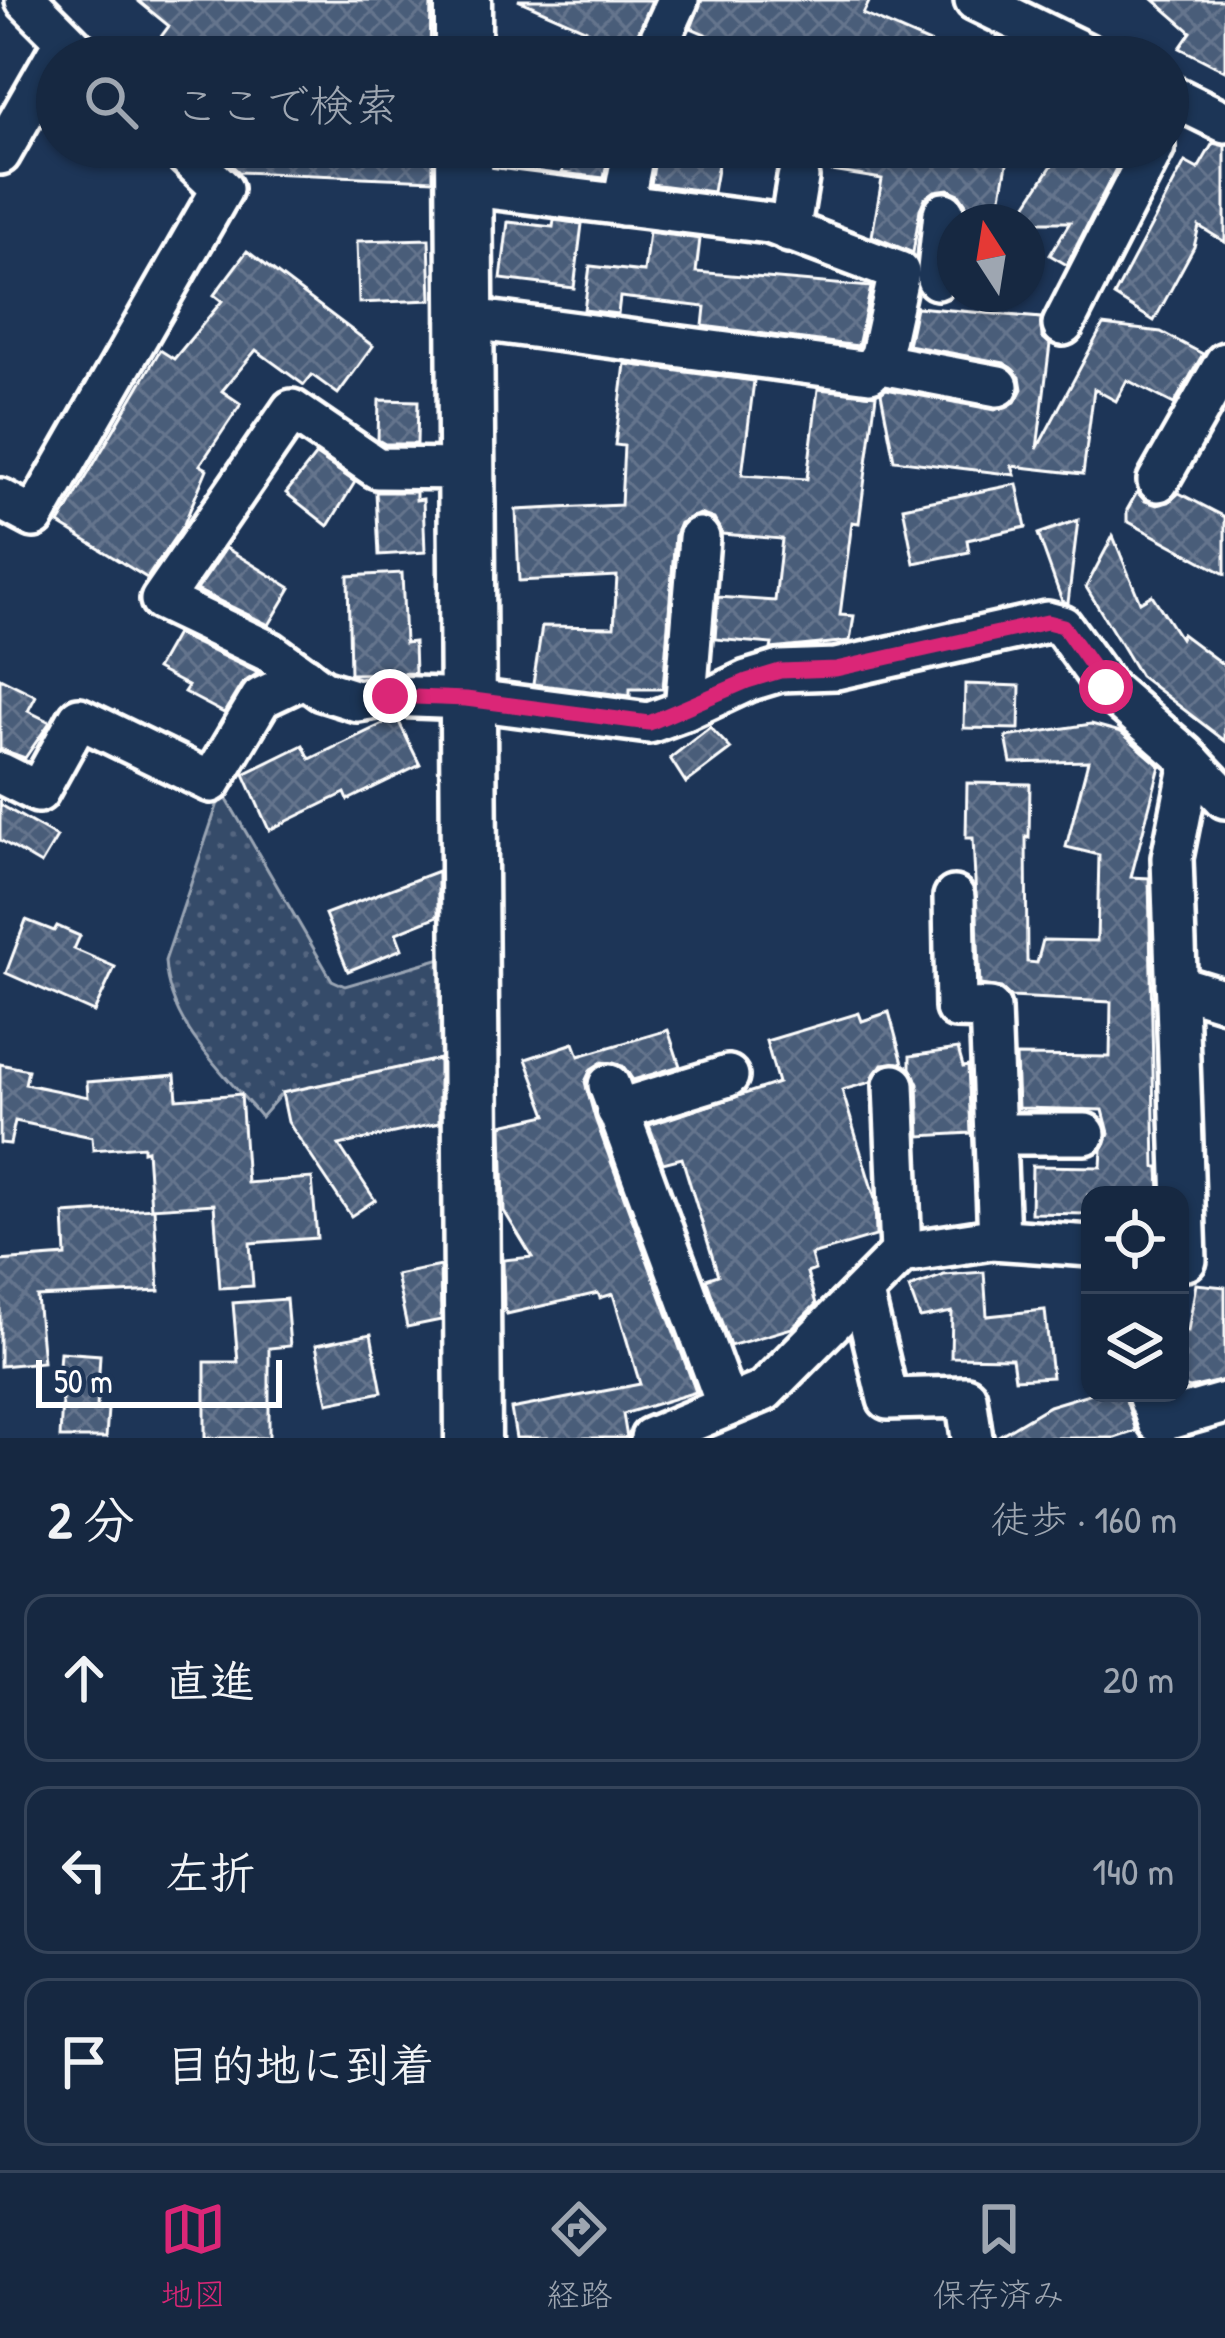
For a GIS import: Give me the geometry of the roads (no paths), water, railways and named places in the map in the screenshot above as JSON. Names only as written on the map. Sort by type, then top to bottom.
[{"type":"street","points":[[26,0],[61,36]]},
{"type":"street","points":[[463,0],[463,36]]},
{"type":"street","points":[[661,36],[677,0]]},
{"type":"street","points":[[975,0],[1049,36]]},
{"type":"street","points":[[3,142],[36,88]]},
{"type":"street","points":[[1189,110],[1225,122]]},
{"type":"street","points":[[0,499],[34,518],[221,189],[200,168]]},
{"type":"street","points":[[464,168],[472,1438]]},
{"type":"street","points":[[472,168],[623,205],[769,223],[930,278]]},
{"type":"street","points":[[623,205],[630,168]]},
{"type":"street","points":[[1063,326],[1143,168]]},
{"type":"street","points":[[789,232],[798,178]]},
{"type":"street","points":[[464,318],[870,372],[930,278],[937,246]]},
{"type":"street","points":[[876,363],[998,386]]},
{"type":"street","points":[[1158,481],[1225,364]]},
{"type":"street","points":[[465,469],[377,469],[292,410],[161,600],[270,652],[322,690],[357,701],[390,696],[466,699],[649,723],[780,671],[836,669],[1047,622],[1063,626],[1106,687],[1225,798]]},
{"type":"street","points":[[685,710],[700,538]]},
{"type":"street","points":[[0,772],[38,793],[80,718],[211,782],[261,698],[304,677]]},
{"type":"street","points":[[1191,762],[1172,858],[1197,1261]]},
{"type":"street","points":[[954,897],[956,1008],[990,1009],[999,1239]]},
{"type":"street","points":[[1177,985],[1225,1000]]},
{"type":"street","points":[[727,1406],[613,1097],[728,1076]]},
{"type":"street","points":[[894,1085],[901,1253]]},
{"type":"street","points":[[995,1134],[1085,1134]]},
{"type":"street","points":[[650,1438],[764,1391],[901,1253],[999,1239],[1081,1245]]},
{"type":"street","points":[[863,1294],[888,1399],[966,1396],[972,1438]]},
{"type":"street","points":[[1151,1402],[1158,1422],[1225,1403]]}]
